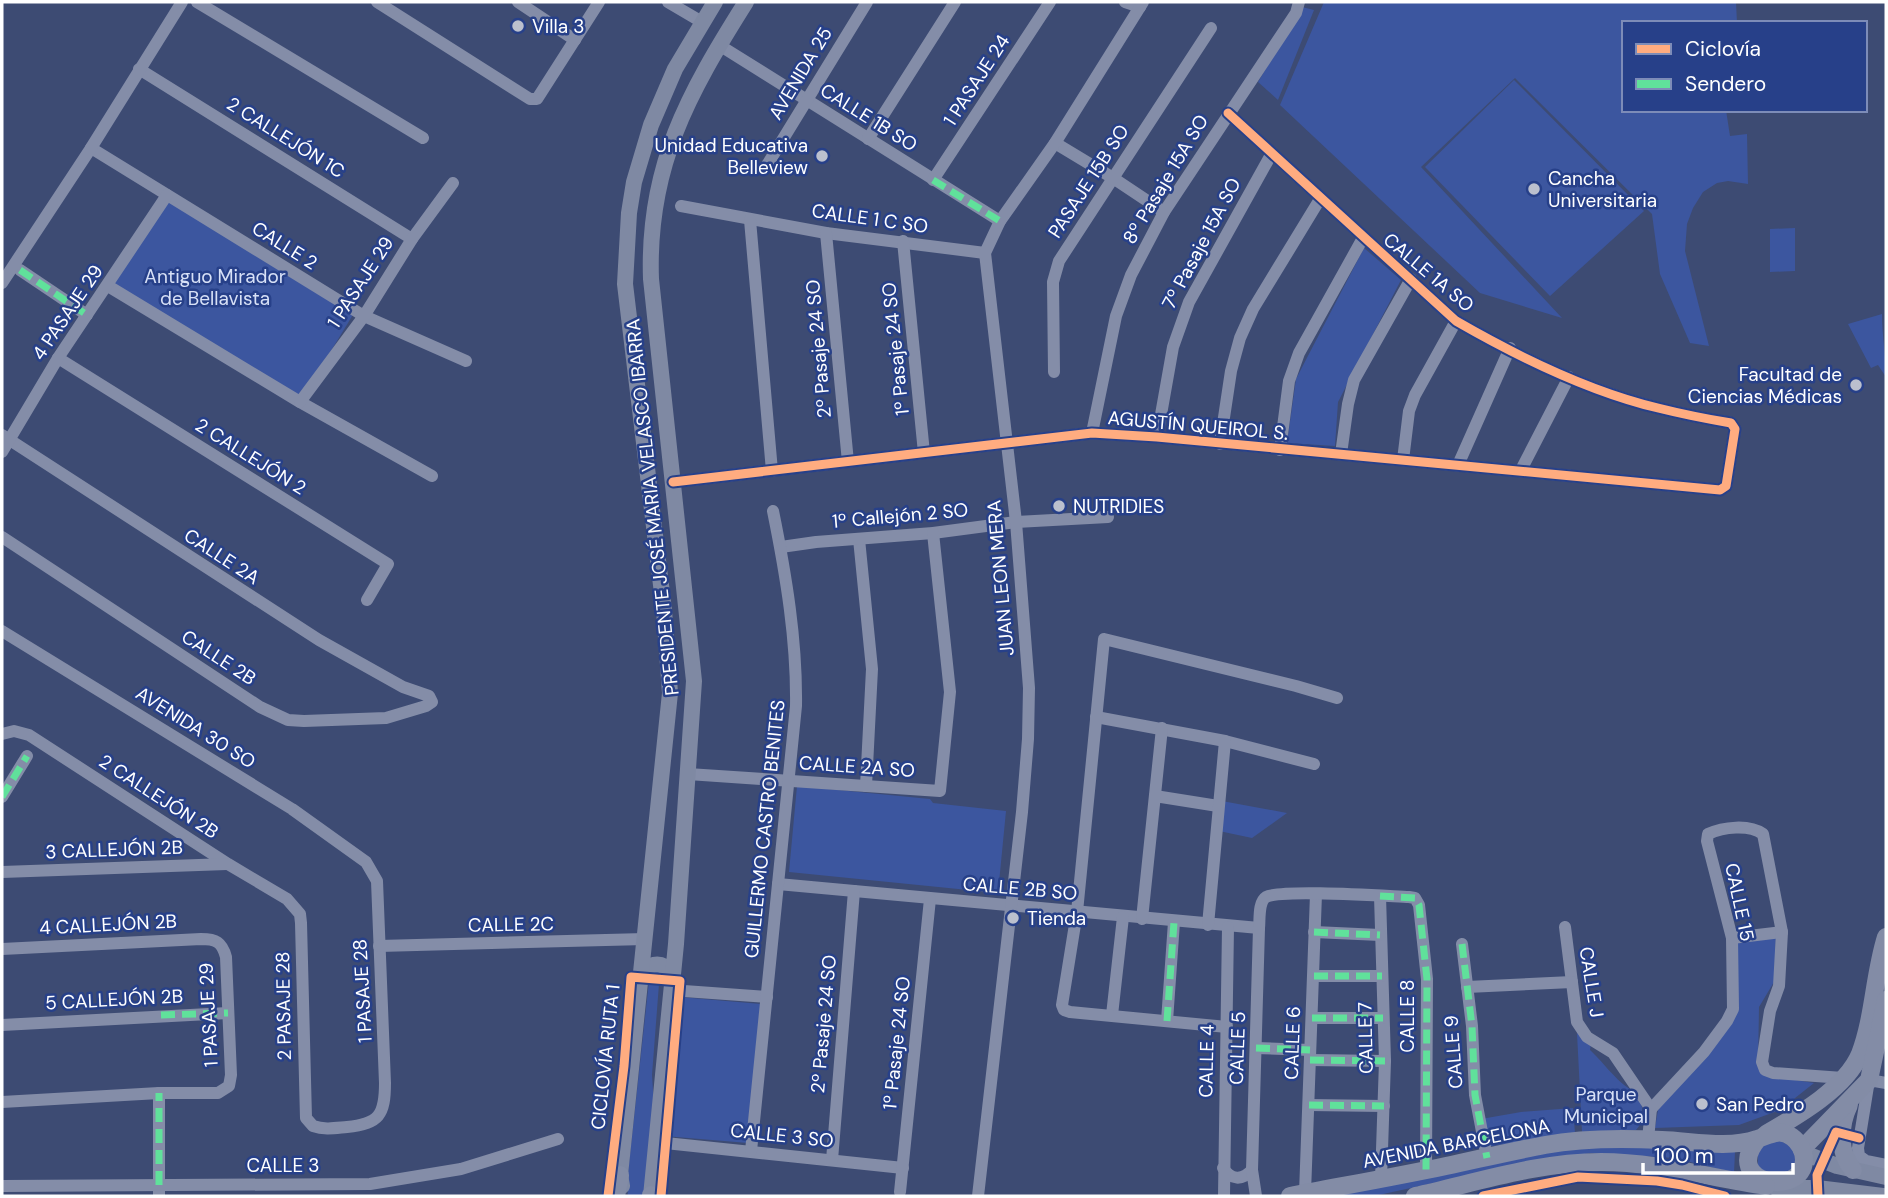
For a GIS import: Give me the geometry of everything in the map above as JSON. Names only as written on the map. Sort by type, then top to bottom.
[{"type":"main road","name":"PRESIDENTE JOSÉ MARIA VELASCO IBARRA","points":[[624,1196],[620,1175],[670,693],[664,610],[625,284],[625,260],[634,182],[651,125],[675,69],[715,2]]},
{"type":"main road","name":"PRESIDENTE JOSÉ MARIA VELASCO IBARRA","points":[[651,1196],[676,944],[694,681],[650,279],[653,211],[659,177],[678,123],[719,45],[746,2]]},
{"type":"main road","points":[[664,610],[666,604],[677,598],[687,606]]},
{"type":"main road","points":[[1886,937],[1859,1056],[1843,1078],[1797,1116],[1762,1137],[1749,1153],[1750,1170],[1754,1177],[1772,1187],[1784,1187],[1798,1177],[1804,1161],[1803,1151],[1851,1100],[1878,1082],[1886,1000]]},
{"type":"main road","points":[[645,939],[647,948],[658,955],[667,954],[676,944]]},
{"type":"main road","points":[[641,975],[650,966],[658,964],[666,968],[672,979]]},
{"type":"main road","points":[[1851,1100],[1842,1119],[1842,1141],[1846,1162],[1853,1170]]},
{"type":"main road","points":[[1762,1137],[1774,1132],[1791,1136],[1803,1151],[1853,1170],[1886,1177]]},
{"type":"main road","name":"AVENIDA BARCELONA","points":[[1306,1194],[1547,1144],[1648,1139],[1736,1143],[1762,1137]]},
{"type":"main road","points":[[1415,1196],[1542,1168],[1600,1162],[1684,1170],[1772,1187],[1818,1188],[1883,1196]]},
{"type":"main road","points":[[616,1196],[620,1175]]},
{"type":"street","points":[[2,284],[182,2]]},
{"type":"street","points":[[197,2],[423,138]]},
{"type":"street","points":[[377,2],[530,99],[537,99],[599,2]]},
{"type":"street","points":[[517,2],[575,40]]},
{"type":"street","points":[[668,2],[702,22]]},
{"type":"street","name":"AVENIDA 25","points":[[767,165],[866,2]]},
{"type":"street","points":[[868,139],[955,2]]},
{"type":"street","name":"1 PASAJE 24","points":[[933,180],[1050,2]]},
{"type":"street","points":[[985,253],[1000,221],[1055,143],[1142,4],[1125,2]]},
{"type":"street","name":"8º Pasaje 15A SO","points":[[1092,433],[1116,316],[1131,275],[1164,212],[1296,12],[1299,2]]},
{"type":"street","name":"PASAJE 15B SO","points":[[1054,372],[1053,282],[1059,261],[1211,28]]},
{"type":"street","name":"CALLE 1B SO","points":[[719,45],[1000,221]]},
{"type":"street","name":"2 CALLEJÓN 1C","points":[[139,69],[412,239]]},
{"type":"street","name":"CALLE 1A SO","points":[[1228,113],[1456,321],[1569,377],[1618,396],[1657,408],[1731,424],[1735,429],[1729,479],[1726,486],[1720,490]]},
{"type":"street","points":[[1055,143],[1164,212]]},
{"type":"street","name":"CALLE 2","points":[[91,148],[364,316],[466,361]]},
{"type":"street","name":"7º Pasaje 15A SO","points":[[1157,437],[1173,347],[1189,302],[1272,153]]},
{"type":"street","name":"1 PASAJE 29","points":[[300,402],[364,316],[412,239],[453,183]]},
{"type":"street","name":"4 PASAJE 29","points":[[2,452],[6,437],[167,195]]},
{"type":"street","points":[[1220,444],[1231,372],[1240,338],[1253,309],[1320,198]]},
{"type":"street","name":"CALLE 1 C SO","points":[[681,206],[826,233],[985,253]]},
{"type":"street","points":[[750,220],[772,471]]},
{"type":"street","name":"2º Pasaje 24 SO","points":[[826,233],[848,462]]},
{"type":"street","points":[[1280,450],[1289,381],[1299,353],[1363,238]]},
{"type":"street","name":"1º Pasaje 24 SO","points":[[903,241],[924,453]]},
{"type":"street","name":"JUAN LEON MERA","points":[[978,1196],[1011,906],[1028,739],[1030,688],[1016,522],[985,253]]},
{"type":"street","points":[[20,270],[87,315]]},
{"type":"street","points":[[1341,454],[1354,380],[1411,279]]},
{"type":"street","points":[[108,286],[300,402],[432,476]]},
{"type":"street","points":[[1403,460],[1409,411],[1415,395],[1456,321]]},
{"type":"street","points":[[1458,465],[1510,348]]},
{"type":"street","name":"2 CALLEJÓN 2","points":[[58,358],[388,564],[367,600]]},
{"type":"street","points":[[1521,470],[1569,377]]},
{"type":"street","name":"AGUSTÍN QUEIROL S.","points":[[673,482],[1092,433],[1720,490]]},
{"type":"street","name":"CALLE 2A","points":[[6,437],[298,628],[386,678],[429,696]]},
{"type":"street","name":"GUILLERMO CASTRO BENITES","points":[[751,1152],[796,706],[797,671],[774,511]]},
{"type":"street","name":"1º Callejón 2 SO","points":[[781,547],[933,533],[1016,522],[1108,517]]},
{"type":"street","name":"CALLE 2A SO","points":[[688,774],[940,790],[950,692],[933,533]]},
{"type":"street","name":"CALLE 2B","points":[[2,537],[249,700],[281,718],[304,721],[386,718],[426,706],[432,701],[429,696]]},
{"type":"street","points":[[859,539],[873,669],[866,786]]},
{"type":"street","name":"AVENIDA 30 SO","points":[[2,631],[292,809],[366,862]]},
{"type":"street","points":[[1227,1027],[1070,1012],[1064,1010],[1062,1005],[1077,912],[1104,639],[1336,698]]},
{"type":"street","points":[[1096,717],[1225,741],[1314,764]]},
{"type":"street","points":[[1142,919],[1162,728]]},
{"type":"street","name":"2 CALLEJÓN 2B","points":[[5,733],[29,735],[228,864],[288,899]]},
{"type":"street","points":[[1208,925],[1225,741]]},
{"type":"street","points":[[2,797],[27,756]]},
{"type":"street","points":[[1155,796],[1219,806]]},
{"type":"street","name":"CALLE 15","points":[[1651,1110],[1704,1052],[1731,1015],[1732,938],[1707,841],[1708,834],[1747,827],[1755,828],[1763,834],[1782,932]]},
{"type":"street","name":"1 PASAJE 28","points":[[366,862],[377,881],[385,1096],[377,1119]]},
{"type":"street","name":"3 CALLEJÓN 2B","points":[[2,872],[228,864]]},
{"type":"street","name":"CALLE 2B SO","points":[[778,884],[1259,928]]},
{"type":"street","name":"2º Pasaje 24 SO","points":[[832,1160],[854,891]]},
{"type":"street","points":[[1316,894],[1380,896]]},
{"type":"street","name":"CALLE 5","points":[[1256,1196],[1252,1170],[1262,902],[1266,897],[1276,895],[1316,894]]},
{"type":"street","name":"CALLE 6","points":[[1306,1194],[1316,894]]},
{"type":"street","name":"CALLE 8","points":[[1380,896],[1415,898],[1419,905],[1427,979],[1426,1170]]},
{"type":"street","name":"CALLE 7","points":[[1380,896],[1385,1061],[1381,1179]]},
{"type":"street","name":"2 PASAJE 28","points":[[288,899],[300,914],[301,923],[306,1118],[313,1126],[328,1129],[365,1125],[377,1119]]},
{"type":"street","name":"1º Pasaje 24 SO","points":[[900,1192],[930,899]]},
{"type":"street","points":[[1112,1015],[1123,917]]},
{"type":"street","points":[[1167,1021],[1174,922]]},
{"type":"street","name":"CALLE 4","points":[[1224,1196],[1228,927]]},
{"type":"street","name":"CALLE J","points":[[1565,927],[1577,1022],[1587,1037],[1613,1053],[1651,1110]]},
{"type":"street","points":[[1314,932],[1380,935]]},
{"type":"street","points":[[1732,938],[1782,932],[1779,986],[1770,1011],[1762,1062],[1765,1070],[1773,1073],[1843,1078]]},
{"type":"street","name":"CALLE 2C","points":[[379,946],[645,939]]},
{"type":"street","name":"1 PASAJE 29","points":[[159,1093],[218,1093],[226,1089],[230,1076],[226,957],[222,945],[216,940]]},
{"type":"street","name":"4 CALLEJÓN 2B","points":[[2,949],[216,940]]},
{"type":"street","name":"CALLE 9","points":[[1462,944],[1475,1095],[1487,1158]]},
{"type":"street","points":[[1314,976],[1382,976]]},
{"type":"street","points":[[1467,987],[1572,982]]},
{"type":"street","points":[[684,991],[767,997]]},
{"type":"street","name":"5 CALLEJÓN 2B","points":[[2,1025],[228,1013]]},
{"type":"street","points":[[1312,1018],[1383,1018]]},
{"type":"street","points":[[1256,1048],[1385,1061]]},
{"type":"street","points":[[1878,1082],[1858,1149],[1859,1156],[1866,1161],[1886,1165]]},
{"type":"street","points":[[2,1102],[159,1093],[159,1191]]},
{"type":"street","points":[[1309,1105],[1384,1106]]},
{"type":"street","points":[[1648,1139],[1651,1110]]},
{"type":"street","name":"CALLE 3","points":[[2,1186],[159,1191],[370,1184],[461,1169],[558,1139]]},
{"type":"street","name":"CALLE 3 SO","points":[[656,1142],[903,1168]]},
{"type":"street","points":[[1223,1168],[1228,1176],[1237,1179],[1252,1170]]},
{"type":"green space","points":[[1324,2],[1736,2],[1737,21],[1622,21],[1622,112],[1726,112],[1730,136],[1747,134],[1748,184],[1728,181],[1717,183],[1703,192],[1687,224],[1685,251],[1709,346],[1690,343],[1660,274],[1652,214],[1515,78],[1421,167],[1562,318],[1480,293],[1280,105]]},
{"type":"green space","points":[[1302,7],[1314,10],[1278,100],[1258,82]]},
{"type":"green space","name":"Cancha Universitaria","points":[[1514,80],[1644,211],[1550,296],[1425,167]]},
{"type":"green space","name":"Antiguo Mirador de Bellavista","points":[[165,193],[354,313],[300,402],[105,280]]},
{"type":"green space","points":[[1795,228],[1795,271],[1770,272],[1770,229]]},
{"type":"green space","points":[[1364,248],[1401,280],[1338,402],[1335,446],[1287,443],[1296,379]]},
{"type":"green space","points":[[1882,314],[1886,377],[1878,365],[1871,368],[1848,324]]},
{"type":"green space","points":[[797,786],[930,799],[933,803],[1006,811],[998,893],[789,872]]},
{"type":"green space","points":[[1222,801],[1287,813],[1252,838],[1219,831]]},
{"type":"green space","points":[[1776,937],[1774,982],[1759,1007],[1758,1065],[1763,1075],[1814,1083],[1780,1110],[1739,1125],[1655,1128],[1658,1110],[1738,1008],[1736,940]]},
{"type":"green space","points":[[660,971],[652,1075],[654,1106],[644,1196],[628,1196],[627,1182],[650,972]]},
{"type":"green space","points":[[680,997],[761,1004],[748,1143],[664,1136]]},
{"type":"green space","name":"Parque Municipal","points":[[1577,1033],[1591,1043],[1590,1050],[1618,1080],[1639,1097],[1642,1117],[1636,1130],[1582,1132]]},
{"type":"green space","name":"Parque Municipal","points":[[1573,1108],[1575,1133],[1486,1147],[1481,1119],[1521,1112]]},
{"type":"green space","points":[[1773,1139],[1787,1144],[1795,1153],[1795,1164],[1788,1177],[1758,1169],[1758,1150]]},
{"type":"green space","points":[[1579,1144],[1735,1152],[1734,1173],[1674,1158],[1591,1153],[1526,1163],[1374,1196],[1332,1196]]},
{"type":"marked path","points":[[933,180],[1000,221]]},
{"type":"marked path","points":[[20,270],[87,315]]},
{"type":"marked path","points":[[2,797],[27,756]]},
{"type":"marked path","points":[[1380,896],[1415,898],[1419,905],[1427,979],[1426,1170]]},
{"type":"marked path","points":[[1167,1021],[1174,922]]},
{"type":"marked path","points":[[1314,932],[1380,935]]},
{"type":"marked path","points":[[1462,944],[1472,1026],[1475,1095],[1487,1158]]},
{"type":"marked path","points":[[1314,976],[1382,976]]},
{"type":"marked path","points":[[161,1015],[228,1013]]},
{"type":"marked path","points":[[1312,1018],[1383,1018]]},
{"type":"marked path","points":[[1256,1048],[1310,1050]]},
{"type":"marked path","points":[[1310,1060],[1385,1061]]},
{"type":"marked path","points":[[159,1093],[159,1185]]},
{"type":"marked path","points":[[1309,1105],[1384,1106]]},
{"type":"cycle path","points":[[673,482],[1092,433],[1720,490],[1726,486],[1735,429],[1731,423],[1658,408],[1606,392],[1528,359],[1456,321],[1228,113]]},
{"type":"cycle path","name":"CICLOVÍA RUTA 1","points":[[608,1196],[624,1066],[631,977],[680,981],[661,1196]]},
{"type":"cycle path","points":[[1818,1196],[1817,1175],[1836,1132],[1859,1138]]},
{"type":"cycle path","points":[[1483,1196],[1578,1177],[1657,1181],[1725,1196]]},
{"type":"place","name":"Villa 3","points":[[518,26]]},
{"type":"place","name":"Unidad Educativa Belleview","points":[[822,156]]},
{"type":"place","name":"Cancha Universitaria","points":[[1534,189]]},
{"type":"place","name":"Facultad de Ciencias Médicas","points":[[1856,385]]},
{"type":"place","name":"NUTRIDIES","points":[[1059,506]]},
{"type":"place","name":"Tienda","points":[[1013,918]]},
{"type":"place","name":"San Pedro","points":[[1702,1104]]}]
